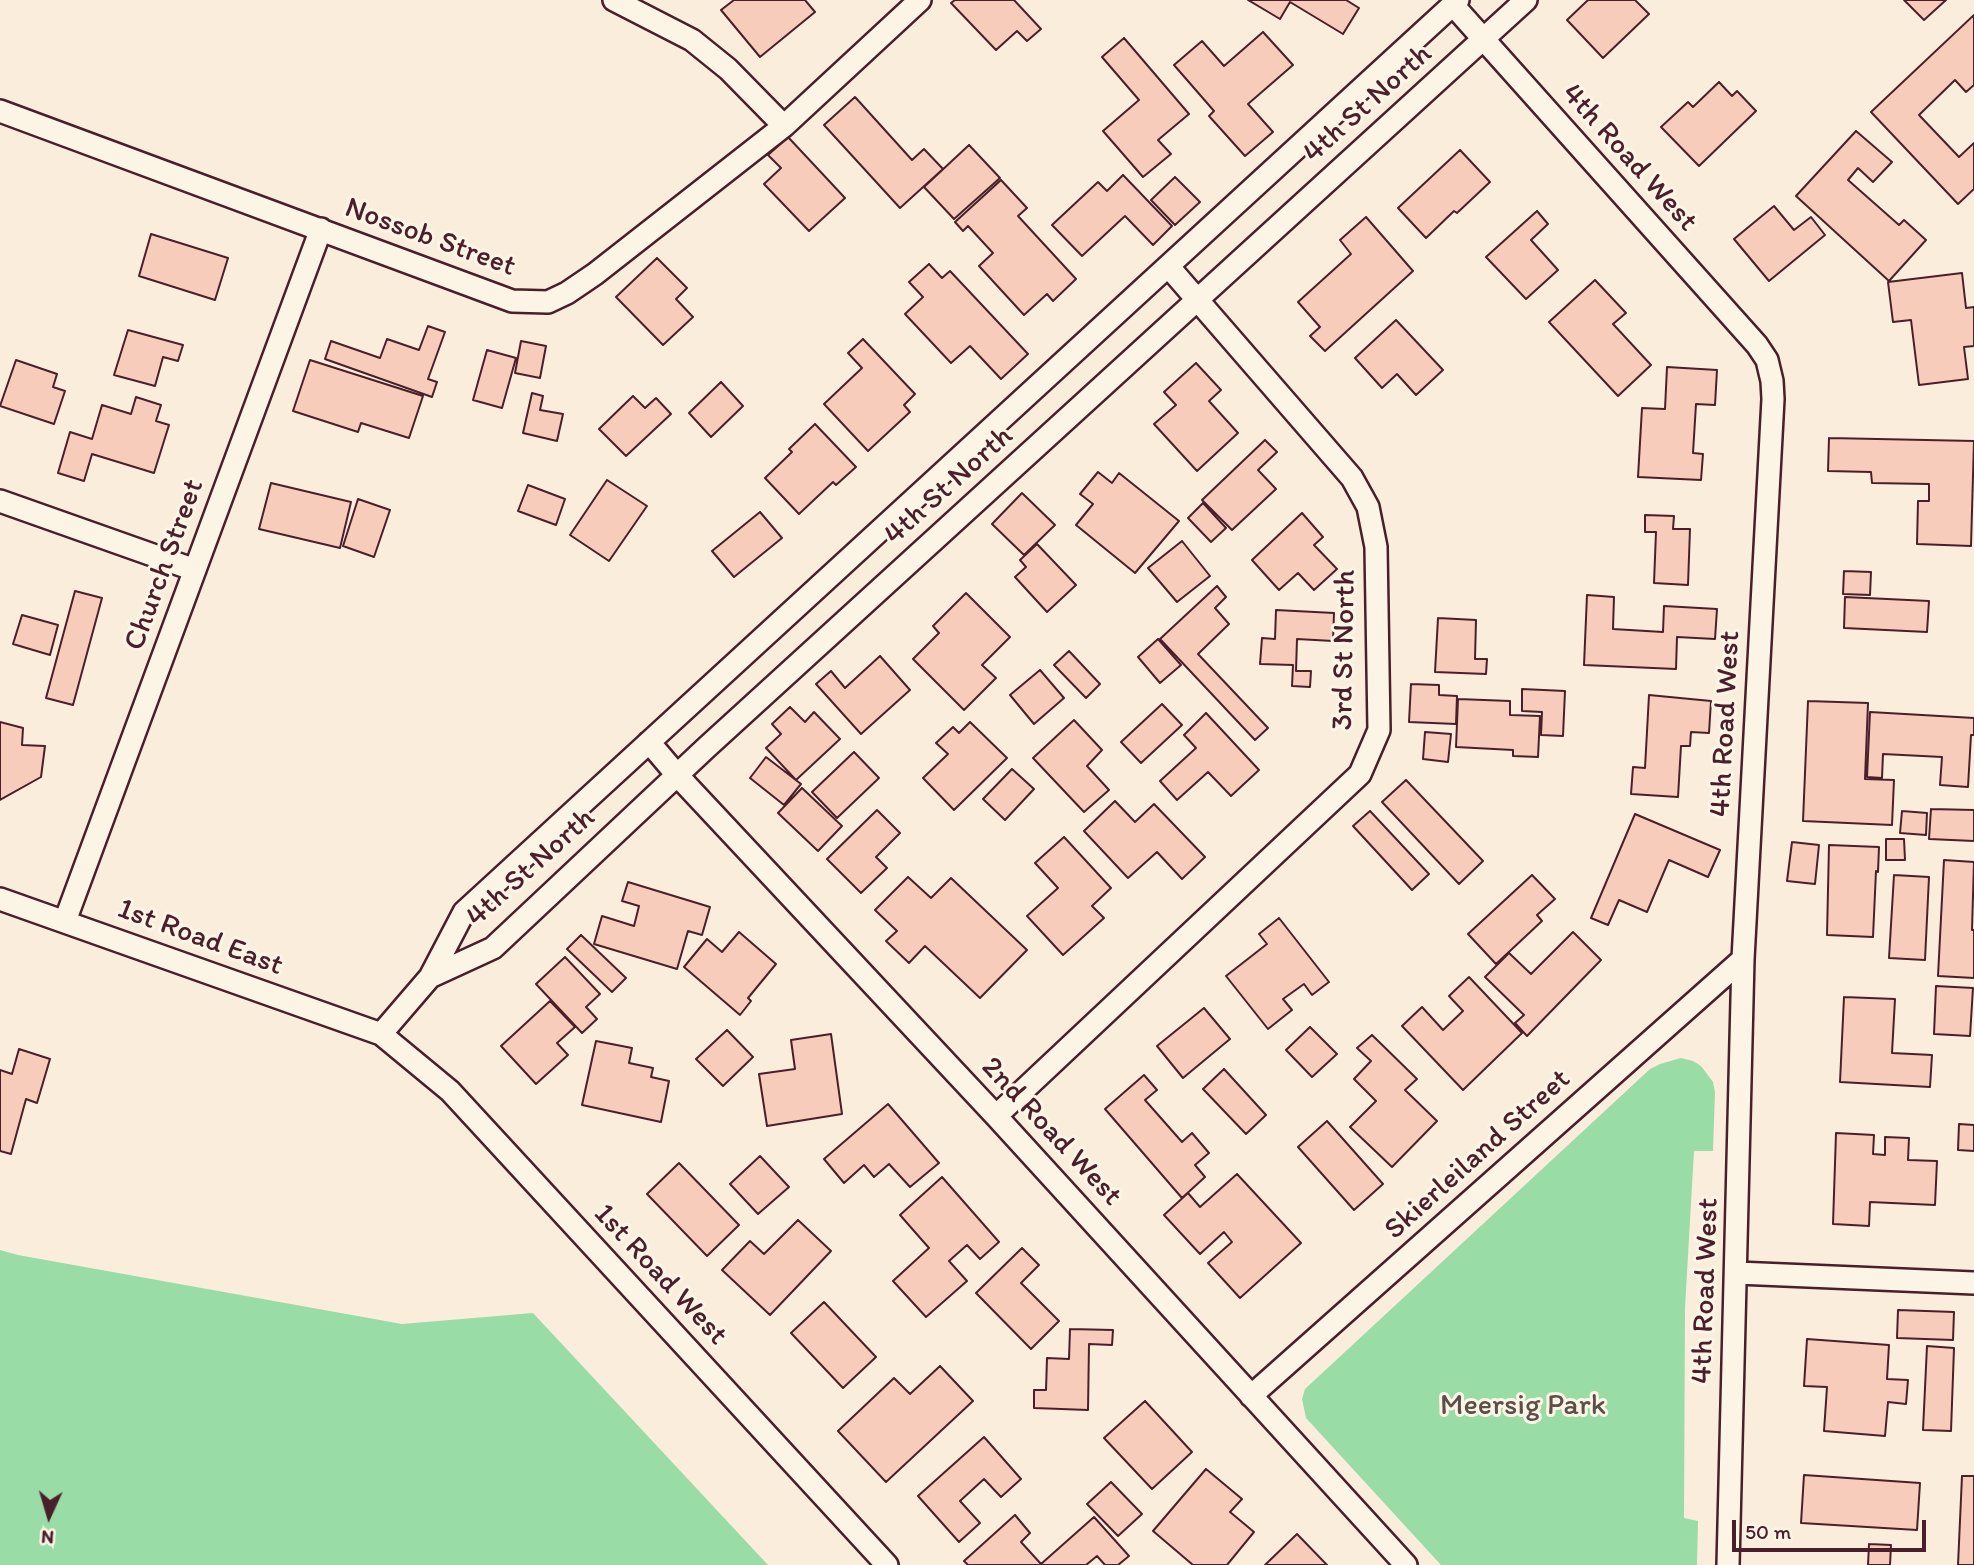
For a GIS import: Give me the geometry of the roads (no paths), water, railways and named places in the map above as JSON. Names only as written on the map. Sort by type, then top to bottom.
[{"type":"street","points":[[614,0],[692,40],[728,69],[784,126]]},
{"type":"street","name":"Nossob Street","points":[[0,111],[512,301],[548,302],[595,274],[784,126],[919,0]]},
{"type":"street","name":"4th St North","points":[[430,977],[493,948],[677,775],[1526,0]]},
{"type":"street","name":"4th St North","points":[[430,977],[464,912],[1456,2]]},
{"type":"street","name":"4th Road West","points":[[1456,2],[1483,39],[1757,345],[1767,360],[1772,381],[1743,959],[1728,1565]]},
{"type":"street","name":"Church Street","points":[[65,921],[321,229]]},
{"type":"street","name":"3rd St North","points":[[996,1116],[1360,774],[1379,730],[1376,547],[1368,507],[1352,478],[1168,266]]},
{"type":"street","points":[[0,501],[195,570]]},
{"type":"street","name":"2nd Road West","points":[[649,742],[996,1116],[1406,1565]]},
{"type":"street","name":"1st Road East","points":[[0,899],[381,1034]]},
{"type":"street","name":"Skierleiland Street","points":[[1251,1396],[1743,959]]},
{"type":"street","points":[[381,1034],[430,977]]},
{"type":"street","name":"1st Road West","points":[[381,1034],[450,1091],[887,1565]]},
{"type":"street","points":[[1737,1273],[1974,1283]]},
{"type":"park label","name":"Meersig Park","points":[[1523,1406]]}]
